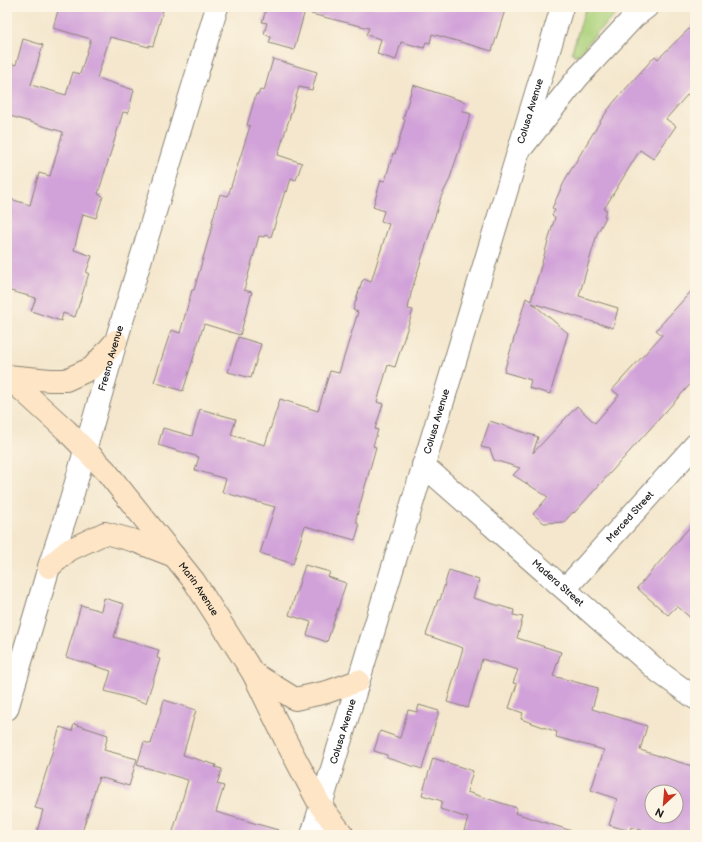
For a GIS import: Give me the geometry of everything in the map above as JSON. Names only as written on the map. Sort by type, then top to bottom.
[{"type":"main road","points":[[7,377],[66,380],[92,368],[116,341]]},
{"type":"main road","name":"Marin Avenue","points":[[7,377],[66,430],[106,471],[194,581],[253,674],[320,805],[343,835]]},
{"type":"main road","points":[[49,567],[69,550],[105,534],[135,541],[175,556]]},
{"type":"main road","points":[[253,674],[295,699],[327,692],[358,680]]},
{"type":"street","name":"Fresno Avenue","points":[[7,709],[49,567],[71,500],[116,341],[217,7]]},
{"type":"street","name":"Colusa Avenue","points":[[312,835],[562,7]]},
{"type":"street","points":[[517,153],[579,76],[634,17],[647,7]]},
{"type":"street","name":"Merced Street","points":[[565,589],[695,445]]},
{"type":"street","name":"Madera Street","points":[[423,465],[659,672],[695,698]]},
{"type":"green space","points":[[586,7],[624,7],[597,32],[578,55],[574,55],[572,51]]},
{"type":"building","points":[[59,7],[164,7],[153,46],[149,45],[149,47],[110,37],[97,78],[134,90],[128,113],[123,112],[98,194],[103,196],[96,218],[83,214],[74,250],[92,256],[86,273],[89,273],[75,317],[63,313],[61,321],[31,311],[36,298],[7,290],[7,198],[30,205],[39,173],[50,176],[63,132],[7,115],[7,62],[16,65],[23,39],[43,45],[31,85],[66,95],[73,72],[80,74],[91,39],[53,28]]},
{"type":"building","points":[[267,7],[306,7],[294,50],[269,43],[271,37],[264,34],[267,23],[262,22]]},
{"type":"building","points":[[312,7],[506,7],[492,51],[432,34],[430,43],[426,42],[424,48],[401,42],[396,60],[377,54],[381,39],[366,35],[369,28],[311,14]]},
{"type":"building","points":[[695,23],[695,86],[666,119],[676,126],[653,159],[640,150],[604,209],[607,210],[604,216],[606,217],[597,234],[579,296],[618,308],[613,328],[532,303],[568,333],[550,394],[529,388],[531,380],[504,372],[526,298],[531,301],[555,217],[552,215],[555,210],[552,208],[566,178],[613,103],[655,56],[658,59]]},
{"type":"building","points":[[273,59],[317,72],[312,90],[299,87],[278,155],[302,163],[296,180],[291,178],[287,192],[285,191],[271,237],[265,235],[264,237],[259,236],[244,290],[252,292],[240,335],[204,324],[183,391],[154,382],[171,330],[180,333],[192,290],[194,290],[220,194],[228,196],[250,126],[247,125],[256,94],[258,95],[260,90],[264,91]]},
{"type":"building","points":[[413,85],[465,102],[462,111],[471,114],[449,181],[441,197],[411,293],[408,309],[413,310],[395,367],[388,365],[377,402],[383,404],[375,429],[378,430],[373,446],[376,447],[356,519],[359,527],[355,540],[305,526],[293,564],[260,553],[275,507],[222,492],[226,479],[195,470],[199,457],[158,445],[163,428],[192,436],[200,409],[236,419],[231,435],[265,445],[280,399],[318,411],[330,371],[339,373],[358,312],[353,310],[362,281],[364,279],[371,282],[389,224],[381,221],[384,211],[373,207],[381,180],[385,181],[393,153],[395,154]]},
{"type":"building","points":[[695,287],[695,379],[574,513],[573,512],[564,522],[544,523],[533,514],[548,497],[513,475],[520,468],[494,460],[490,449],[481,447],[490,421],[538,437],[533,453],[577,406],[595,423],[619,395],[612,390],[662,335],[656,330]]},
{"type":"building","points":[[238,337],[261,344],[251,378],[228,372]]},
{"type":"building","points":[[695,521],[695,622],[677,606],[668,615],[637,588]]},
{"type":"building","points":[[305,565],[330,572],[328,577],[346,583],[327,642],[307,635],[311,622],[289,615]]},
{"type":"building","points":[[449,570],[479,580],[473,598],[514,610],[513,615],[523,617],[517,638],[561,652],[553,676],[598,688],[592,709],[647,726],[640,750],[695,767],[695,835],[658,835],[631,827],[630,831],[609,825],[617,799],[591,790],[604,750],[556,737],[557,732],[521,719],[523,713],[509,708],[517,684],[513,683],[518,670],[482,659],[468,708],[447,702],[463,648],[426,635],[438,600],[440,600]]},
{"type":"building","points":[[104,598],[124,604],[114,637],[159,650],[157,658],[160,659],[146,703],[105,691],[111,671],[66,657],[81,605],[101,611]]},
{"type":"building","points":[[164,700],[196,710],[183,755],[216,765],[215,767],[222,769],[217,784],[224,786],[216,812],[278,830],[277,835],[172,835],[188,780],[137,765],[144,742],[151,744]]},
{"type":"building","points":[[419,705],[439,711],[422,769],[387,758],[387,755],[374,751],[380,731],[400,738],[408,710],[417,712]]},
{"type":"building","points":[[74,724],[108,735],[104,750],[137,759],[129,786],[99,777],[81,835],[36,835],[43,810],[35,808],[60,727],[72,731]]},
{"type":"building","points":[[433,758],[473,771],[467,792],[517,808],[515,813],[572,831],[571,835],[478,835],[464,831],[468,818],[440,809],[442,801],[422,795]]}]
